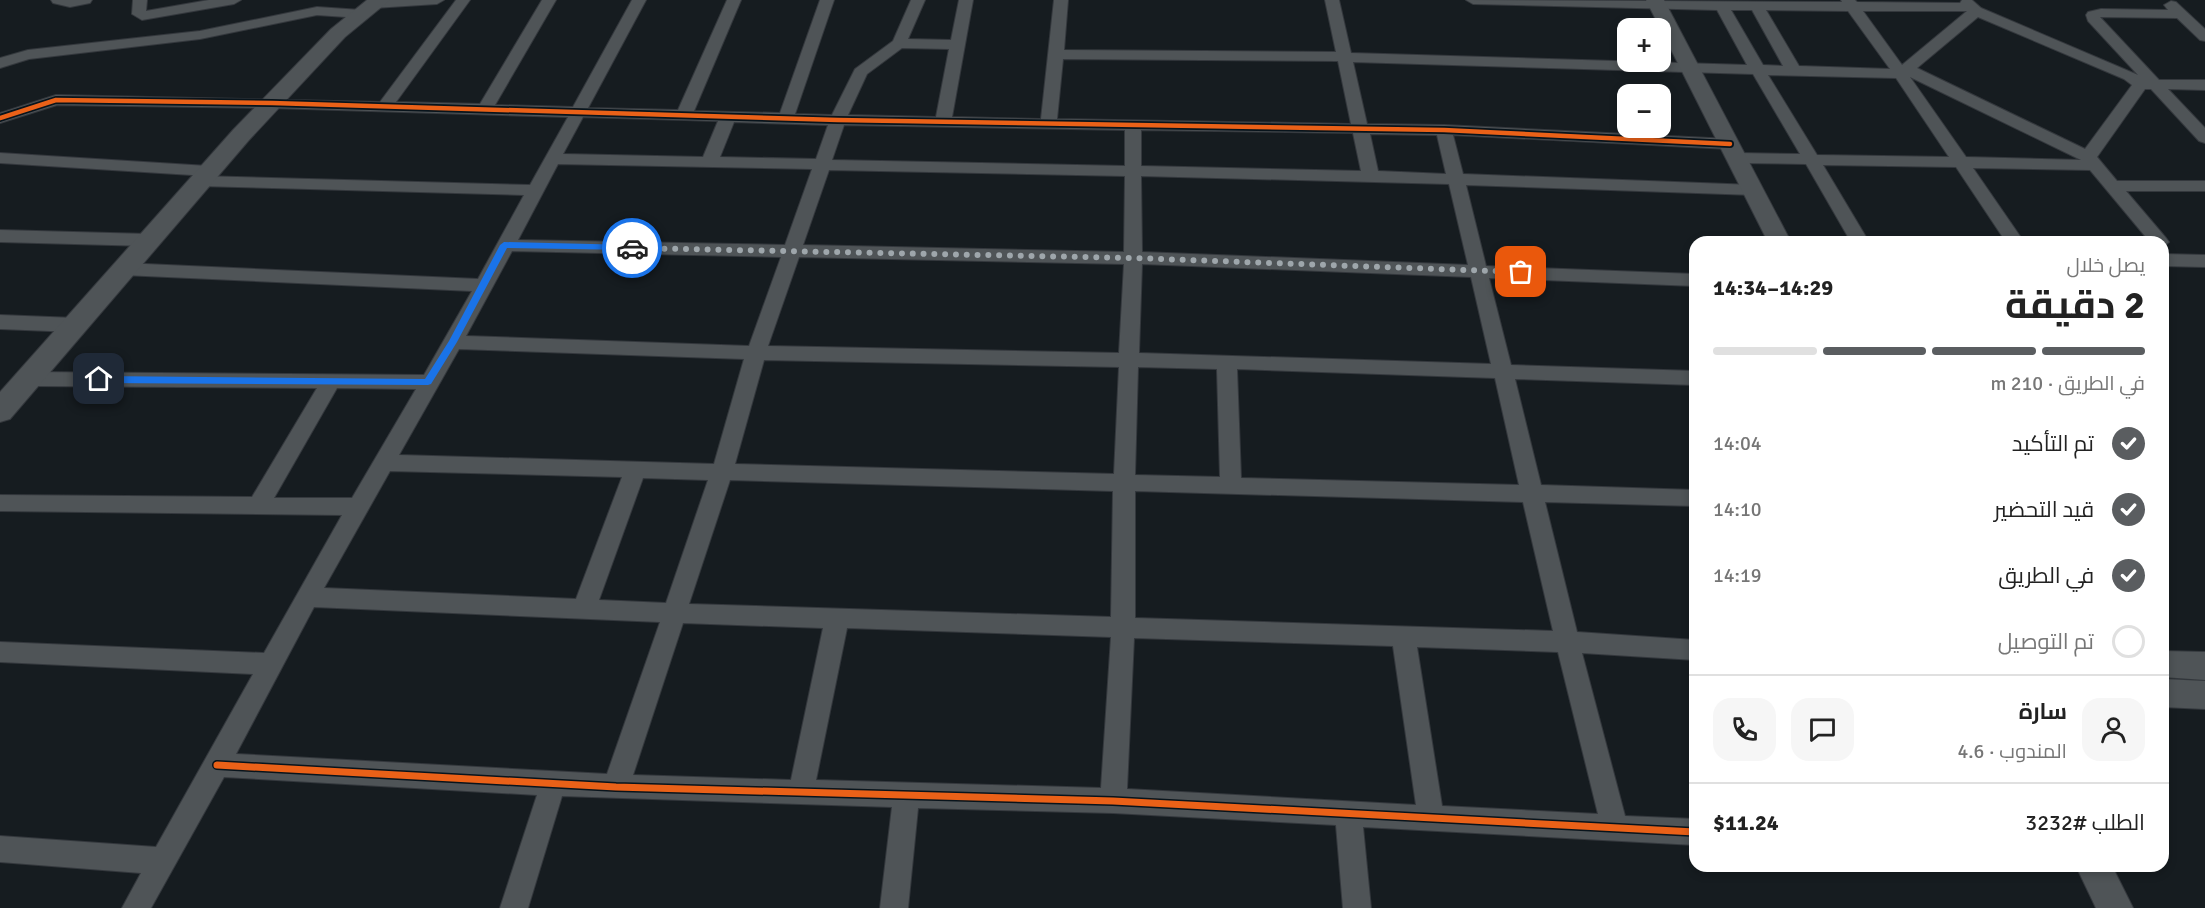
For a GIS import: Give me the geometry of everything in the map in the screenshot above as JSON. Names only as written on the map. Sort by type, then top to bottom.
[{"type":"main road","points":[[0,411],[203,176],[338,33],[372,6]]},
{"type":"street","points":[[58,0],[70,3],[86,0]]},
{"type":"street","points":[[140,0],[139,15],[142,16],[234,0]]},
{"type":"street","points":[[0,63],[28,55],[200,35],[317,11],[437,0]]},
{"type":"street","points":[[384,107],[463,0]]},
{"type":"street","points":[[485,109],[549,0]]},
{"type":"street","points":[[136,908],[217,765],[307,597],[385,463],[428,382],[453,342],[639,0]]},
{"type":"street","points":[[684,115],[734,0]]},
{"type":"street","points":[[786,118],[826,0]]},
{"type":"street","points":[[616,788],[722,471],[756,353],[838,120],[860,72],[899,43],[918,0]]},
{"type":"street","points":[[943,120],[957,45],[960,0]]},
{"type":"street","points":[[1049,122],[1058,54],[1061,0]]},
{"type":"street","points":[[1332,0],[1371,176]]},
{"type":"street","points":[[1473,0],[1657,2],[1722,6],[1755,3],[1970,6],[2149,84],[2205,85]]},
{"type":"street","points":[[2166,0],[2205,37]]},
{"type":"street","points":[[1657,2],[1777,236]]},
{"type":"street","points":[[1755,3],[1794,70]]},
{"type":"street","points":[[1850,3],[1904,71],[1962,164],[2011,236]]},
{"type":"street","points":[[1722,6],[1756,69],[1813,160],[1857,236]]},
{"type":"street","points":[[1904,71],[1970,6]]},
{"type":"street","points":[[2181,15],[2093,15],[2093,18],[2149,84],[2205,138]]},
{"type":"street","points":[[899,43],[957,45]]},
{"type":"street","points":[[1058,54],[1345,57],[1692,68],[1904,71],[2091,161],[2156,236]]},
{"type":"street","points":[[2091,161],[2149,84]]},
{"type":"street","points":[[0,118],[56,100],[272,103],[838,120],[1444,130],[1734,151],[1813,160],[1962,164],[2091,161]]},
{"type":"street","points":[[709,163],[728,116]]},
{"type":"street","points":[[1113,801],[1123,627],[1124,483],[1133,258],[1133,124]]},
{"type":"street","points":[[1444,130],[1567,642],[1615,828]]},
{"type":"street","points":[[0,158],[203,176],[534,190]]},
{"type":"street","points":[[552,159],[1371,176],[1754,190]]},
{"type":"street","points":[[2113,186],[2205,186]]},
{"type":"street","points":[[0,236],[148,240]]},
{"type":"street","points":[[504,245],[1133,258],[1689,279]]},
{"type":"street","points":[[2170,260],[2205,261]]},
{"type":"street","points":[[123,269],[483,285]]},
{"type":"street","points":[[0,322],[75,325]]},
{"type":"street","points":[[453,342],[756,353],[1128,359],[1689,378]]},
{"type":"street","points":[[1227,362],[1232,486]]},
{"type":"street","points":[[29,379],[428,382]]},
{"type":"street","points":[[257,507],[331,382]]},
{"type":"street","points":[[385,463],[1689,498]]},
{"type":"street","points":[[584,608],[636,469]]},
{"type":"street","points":[[0,503],[360,507]]},
{"type":"street","points":[[307,597],[675,613],[1567,642],[1689,650]]},
{"type":"street","points":[[801,792],[837,618]]},
{"type":"street","points":[[1403,637],[1431,817]]},
{"type":"street","points":[[0,652],[271,664]]},
{"type":"street","points":[[2169,664],[2205,666]]},
{"type":"street","points":[[2169,693],[2205,695]]},
{"type":"street","points":[[217,765],[616,788],[1113,801],[1689,832]]},
{"type":"street","points":[[514,908],[553,784]]},
{"type":"street","points":[[894,908],[906,795]]},
{"type":"street","points":[[1348,812],[1357,908]]},
{"type":"street","points":[[0,849],[162,861]]},
{"type":"street","points":[[2096,872],[2115,908]]},
{"type":"cycle path","points":[[0,118],[56,100],[272,103],[838,120],[1444,130],[1730,144]]},
{"type":"cycle path","points":[[217,765],[616,787],[1113,801],[1689,832]]},
{"type":"way so far","points":[[632,248],[1133,258],[1521,272]]},
{"type":"route","points":[[99,379],[428,382],[453,342],[504,245],[632,248]]}]
